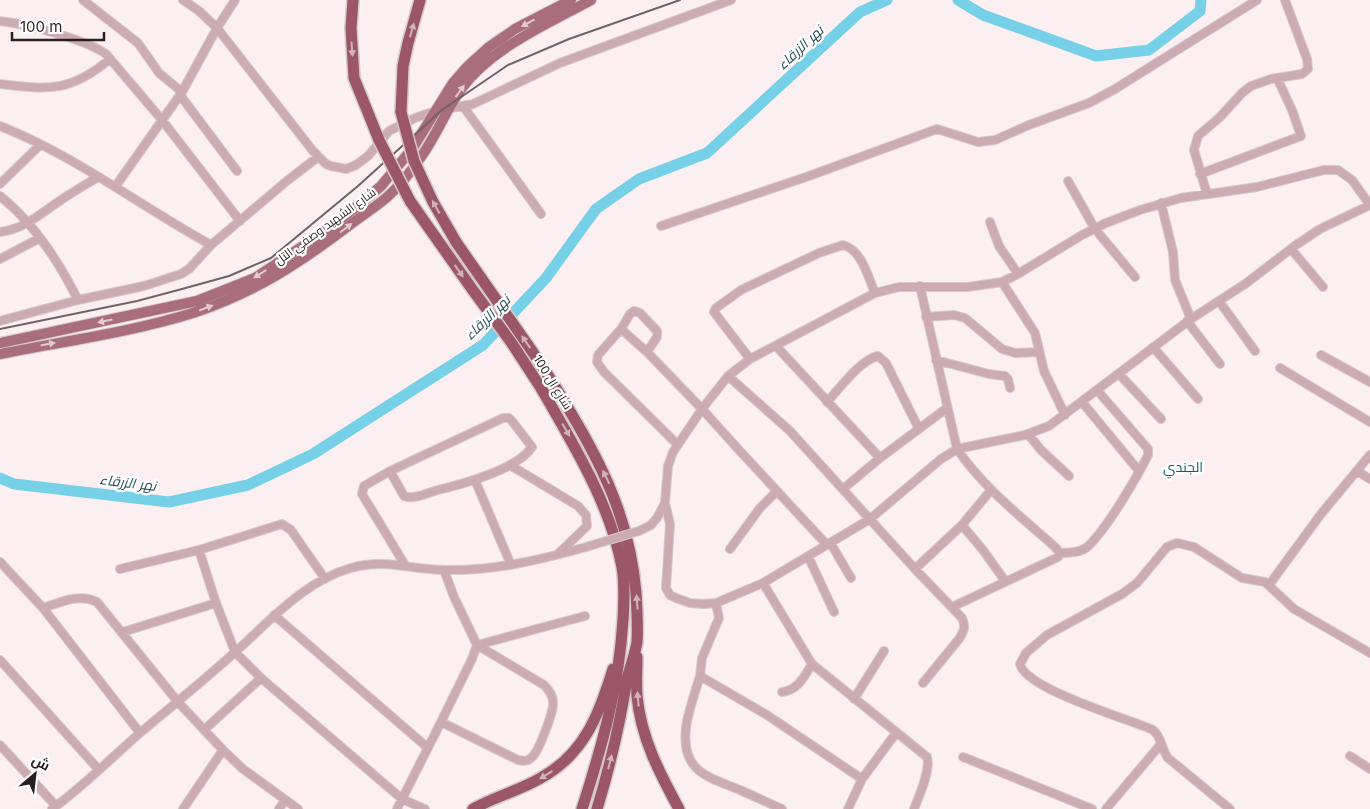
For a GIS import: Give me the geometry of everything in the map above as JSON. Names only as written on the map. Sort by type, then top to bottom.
[{"type":"highway","name":"شارع ال 100","points":[[353,0],[350,28],[354,78],[378,140],[410,201],[511,342],[541,388],[578,453],[611,526],[622,568],[625,590],[621,646],[610,718],[582,809]]},
{"type":"highway","name":"شارع ال 100","points":[[420,0],[408,43],[404,66],[401,112],[414,161],[433,202],[456,242],[532,351],[586,437],[609,484],[624,522],[634,566],[637,609],[636,644],[598,809]]},
{"type":"highway","points":[[636,644],[638,696],[645,739],[679,809]]},
{"type":"highway","points":[[473,809],[538,780],[558,768],[574,752],[598,715],[621,646]]},
{"type":"main road","name":"شارع الشهيد وصفي التل","points":[[0,343],[197,301],[255,278],[321,234],[360,205],[381,186],[412,149],[453,83],[489,47],[515,29],[570,0]]},
{"type":"main road","name":"شارع الشهيد وصفي التل","points":[[0,354],[152,324],[196,312],[261,285],[295,264],[386,198],[423,154],[448,109],[462,88],[476,72],[520,39],[591,0]]},
{"type":"street","points":[[83,0],[138,42],[159,73],[181,94],[237,171]]},
{"type":"street","points":[[184,0],[217,28],[318,157],[329,165],[342,169],[356,165],[368,156],[389,132],[415,118],[435,111],[480,101],[560,63],[732,0]]},
{"type":"street","points":[[115,187],[181,94],[217,28],[235,0]]},
{"type":"street","points":[[661,226],[809,176],[936,129],[978,142],[995,140],[1029,125],[1084,105],[1115,90],[1257,0]]},
{"type":"street","points":[[1207,194],[1194,150],[1198,136],[1227,111],[1246,89],[1261,82],[1302,74],[1308,66],[1286,0]]},
{"type":"street","points":[[0,21],[19,24],[84,43],[96,48],[110,59],[162,120],[240,221]]},
{"type":"street","points":[[0,84],[40,88],[58,87],[94,73],[110,59]]},
{"type":"street","points":[[1200,174],[1301,136],[1292,110],[1277,78]]},
{"type":"street","points":[[463,106],[541,214]]},
{"type":"street","points":[[0,126],[69,159],[211,245]]},
{"type":"street","points":[[0,184],[40,145]]},
{"type":"street","points":[[0,321],[78,300],[144,286],[181,274],[189,269],[211,245],[318,157]]},
{"type":"street","points":[[0,745],[54,808],[235,652],[274,615],[324,579],[349,568],[372,563],[444,570],[494,568],[586,548],[639,531],[651,525],[657,518],[664,503],[670,459],[702,409],[728,376],[750,359],[875,293],[899,287],[968,288],[1002,282],[1095,229],[1127,214],[1161,203],[1257,187],[1319,171],[1338,170],[1352,180],[1369,200],[1291,249],[1219,301],[1189,320],[1048,426],[1028,434],[957,449],[870,519],[763,583],[716,603],[690,603],[670,595],[666,588],[670,524],[664,503]]},
{"type":"street","points":[[0,232],[14,230],[28,224],[58,202],[98,177]]},
{"type":"street","points":[[1068,181],[1095,229],[1134,277]]},
{"type":"street","points":[[0,196],[40,238],[64,274],[78,300]]},
{"type":"street","points":[[1161,203],[1173,252],[1175,280],[1189,320],[1220,364]]},
{"type":"street","points":[[990,222],[999,246],[1018,274]]},
{"type":"street","points":[[0,259],[40,238]]},
{"type":"street","points":[[750,359],[714,312],[741,290],[826,250],[843,244],[854,250],[875,293]]},
{"type":"street","points":[[1291,249],[1323,287]]},
{"type":"street","points":[[1002,282],[1035,333],[1046,376],[1065,415]]},
{"type":"street","points":[[920,286],[957,449],[971,470],[1060,553]]},
{"type":"street","points":[[1219,301],[1255,352]]},
{"type":"street","points":[[647,352],[657,331],[640,313],[632,312],[598,356],[597,362],[604,372],[678,444]]},
{"type":"street","points":[[926,317],[958,315],[965,318],[1002,349],[1014,353],[1039,352]]},
{"type":"street","points":[[621,328],[702,409],[777,491],[829,544],[851,578]]},
{"type":"street","points":[[776,346],[880,458]]},
{"type":"street","points":[[1153,347],[1198,399]]},
{"type":"street","points":[[1321,355],[1370,382]]},
{"type":"street","points":[[827,402],[858,368],[873,357],[878,356],[886,363],[919,429]]},
{"type":"street","points":[[936,360],[989,374],[1005,376],[1008,379],[1010,388]]},
{"type":"street","points":[[1280,368],[1370,422]]},
{"type":"street","points":[[1118,374],[1161,419]]},
{"type":"street","points":[[728,376],[790,431],[962,618],[965,625],[964,632],[923,684]]},
{"type":"street","points":[[952,607],[1058,557],[1060,553],[1084,549],[1110,519],[1148,455],[1148,449],[1097,390]]},
{"type":"street","points":[[1082,402],[1139,471]]},
{"type":"street","points":[[843,490],[880,458],[947,408]]},
{"type":"street","points":[[390,471],[402,493],[407,497],[415,497],[475,480],[510,465],[529,452],[532,447],[512,420],[506,418],[390,471],[364,486],[362,494],[405,565]]},
{"type":"street","points":[[1028,434],[1041,450],[1069,476]]},
{"type":"street","points":[[1269,585],[1321,514],[1370,455]]},
{"type":"street","points":[[510,465],[584,511],[587,522],[584,530],[556,556]]},
{"type":"street","points":[[1357,472],[1370,479]]},
{"type":"street","points":[[475,480],[512,565]]},
{"type":"street","points":[[916,569],[962,525],[991,490]]},
{"type":"street","points":[[730,549],[760,508],[777,491]]},
{"type":"street","points":[[120,570],[199,550],[282,524],[291,530],[324,579]]},
{"type":"street","points":[[962,525],[1005,581]]},
{"type":"street","points":[[1230,809],[1166,756],[1159,736],[1153,730],[1076,701],[1031,678],[1022,670],[1020,664],[1026,653],[1047,635],[1110,601],[1137,583],[1167,547],[1177,543],[1187,544],[1242,578],[1261,581],[1269,585],[1282,600],[1294,609],[1370,653]]},
{"type":"street","points":[[199,550],[216,603],[235,652],[261,678],[402,800],[425,809]]},
{"type":"street","points":[[808,556],[834,612]]},
{"type":"street","points":[[0,562],[43,608],[140,733]]},
{"type":"street","points":[[442,722],[518,760],[528,760],[532,758],[537,750],[553,708],[550,691],[544,684],[477,645],[454,598],[444,570]]},
{"type":"street","points":[[763,583],[812,664],[896,733],[922,751],[929,760],[914,809]]},
{"type":"street","points":[[43,608],[74,598],[87,598],[101,605],[178,702],[223,750],[242,768],[298,809]]},
{"type":"street","points":[[123,632],[216,603]]},
{"type":"street","points":[[716,603],[719,618],[702,658],[700,676],[685,730],[688,755],[692,764],[703,775],[782,809]]},
{"type":"street","points":[[274,615],[428,748]]},
{"type":"street","points":[[477,645],[585,616]]},
{"type":"street","points":[[396,809],[442,722],[477,645]]},
{"type":"street","points":[[854,699],[884,651]]},
{"type":"street","points":[[0,660],[100,770]]},
{"type":"street","points":[[782,692],[788,692],[799,685],[812,664]]},
{"type":"street","points":[[700,676],[767,715],[862,779]]},
{"type":"street","points":[[204,730],[261,678]]},
{"type":"street","points":[[848,809],[862,779],[896,733]]},
{"type":"street","points":[[1106,809],[1161,744]]},
{"type":"street","points":[[186,808],[223,750]]},
{"type":"street","points":[[1350,756],[1370,769]]},
{"type":"street","points":[[963,757],[1092,809]]},
{"type":"street","points":[[279,809],[285,800]]},
{"type":"waterway","name":"نهر الزرقاء","points":[[0,478],[14,484],[169,502],[248,485],[313,454],[483,345],[546,278],[596,209],[639,179],[707,153],[860,12],[887,0]]},
{"type":"waterway","name":"نهر الزرقاء","points":[[958,0],[983,15],[1096,56],[1149,50],[1200,11],[1201,0]]},
{"type":"railway","points":[[0,329],[137,301],[229,276],[271,258],[358,186],[442,110],[508,65],[569,39],[680,0]]},
{"type":"district","name":"الجندي","points":[[1183,466]]}]
